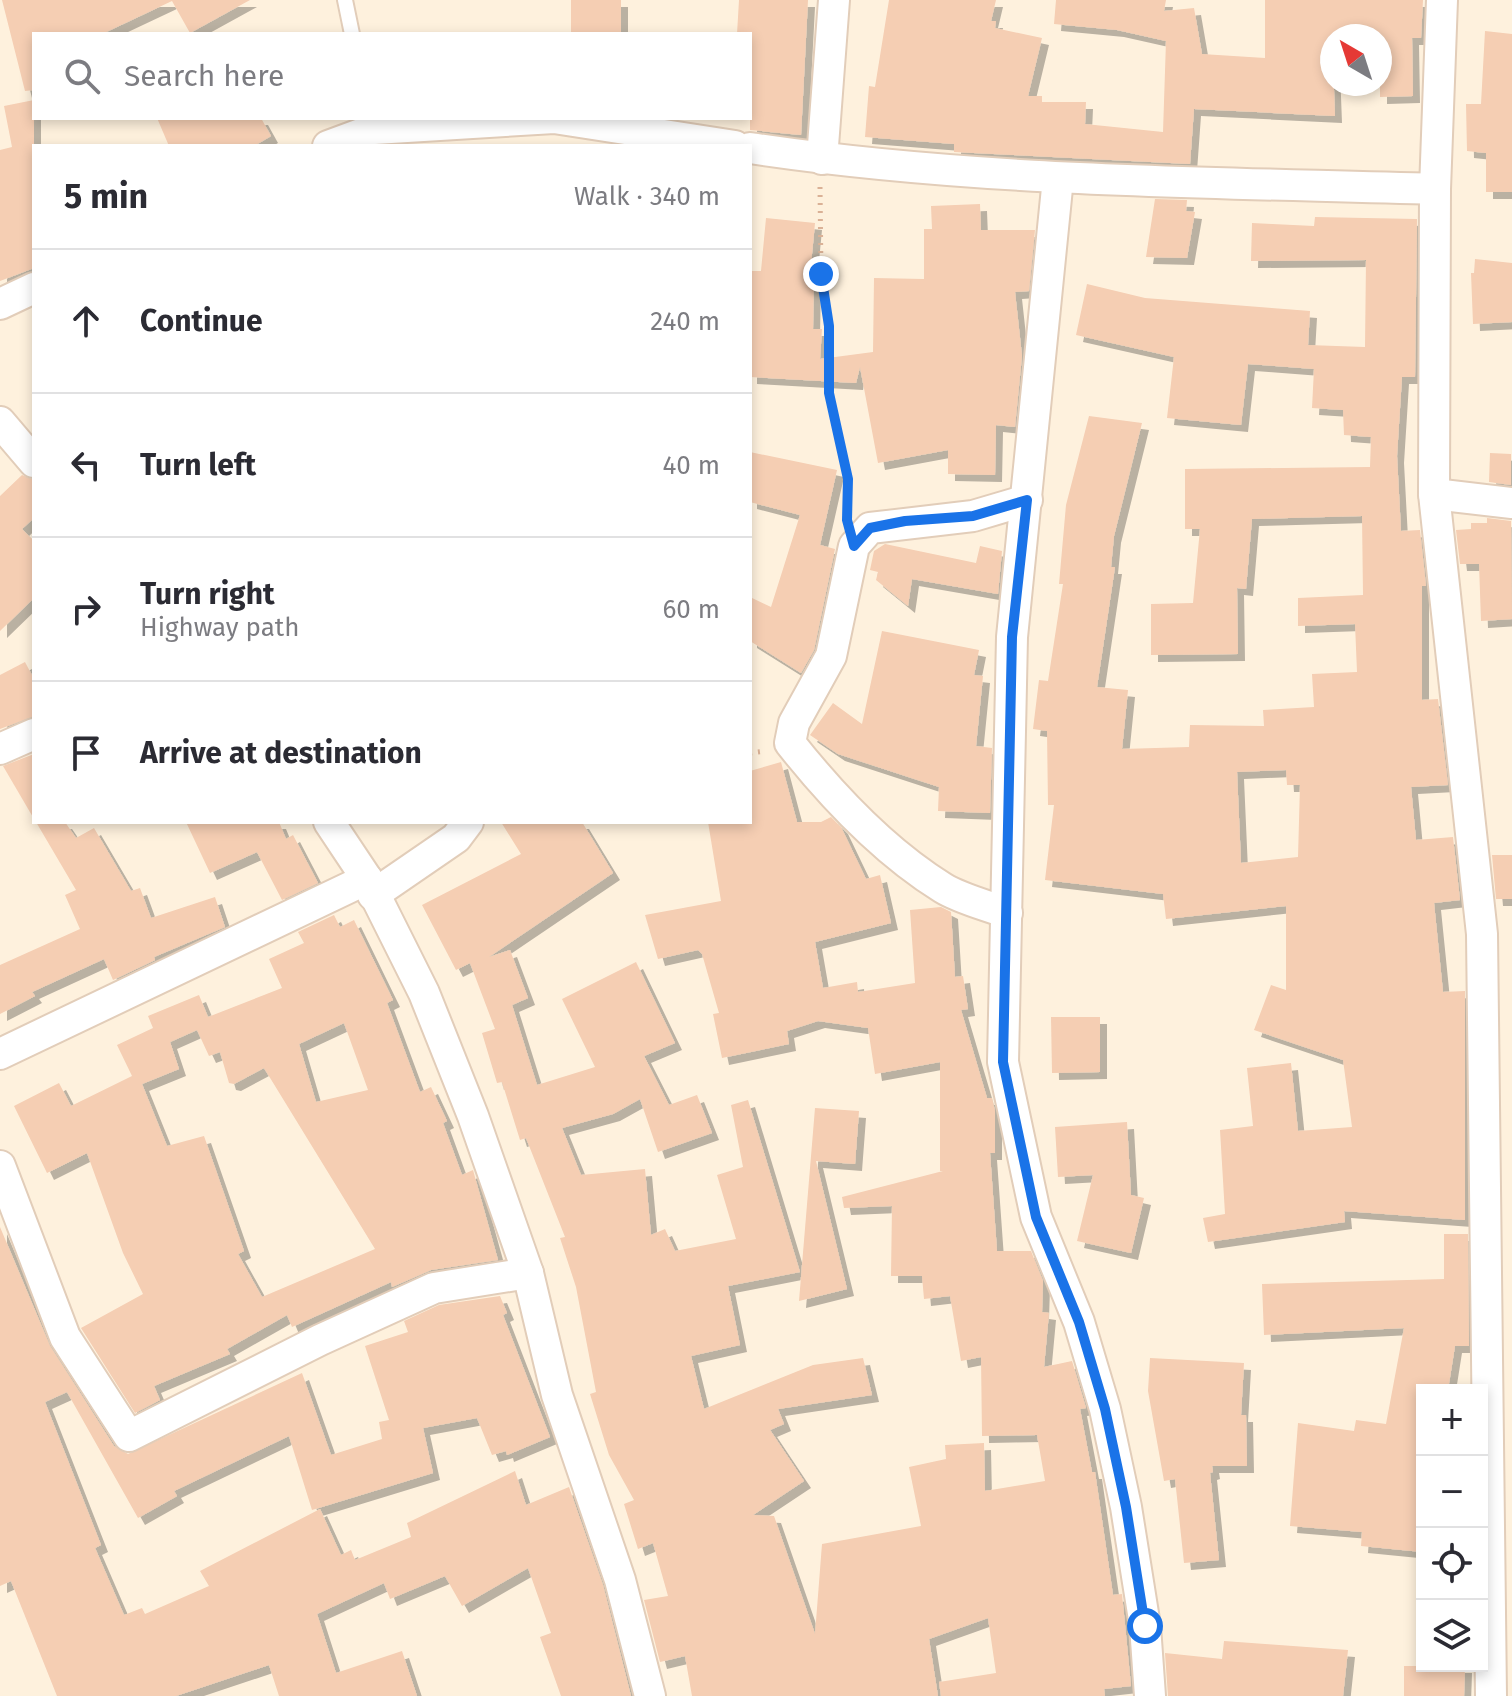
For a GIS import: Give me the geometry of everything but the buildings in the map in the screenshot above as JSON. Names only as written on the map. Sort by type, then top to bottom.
[{"type":"street","points":[[822,159],[834,0]]},
{"type":"street","points":[[1442,0],[1435,189],[1434,494],[1482,934],[1491,1696]]},
{"type":"street","points":[[332,144],[373,124],[494,120]]},
{"type":"street","points":[[567,120],[722,144]]},
{"type":"street","points":[[752,148],[822,159],[1058,178],[1435,189]]},
{"type":"street","points":[[1058,178],[1012,637],[1003,1062],[1036,1217],[1079,1322],[1105,1409],[1126,1507],[1145,1626],[1150,1696]]},
{"type":"street","points":[[0,304],[32,289]]},
{"type":"street","points":[[2,430],[32,460]]},
{"type":"street","points":[[1434,494],[1512,503]]},
{"type":"street","points":[[1007,913],[945,889],[899,854],[819,779],[790,743],[794,723],[831,656],[854,546],[870,528],[905,521],[973,516],[1027,500]]},
{"type":"street","points":[[0,749],[32,735]]},
{"type":"street","points":[[330,824],[370,887],[424,993],[473,1116],[528,1273],[557,1395],[620,1580],[650,1696]]},
{"type":"street","points":[[0,1054],[370,887],[456,838],[466,824]]},
{"type":"street","points":[[0,1166],[65,1337],[129,1436],[308,1346],[434,1288],[528,1273]]},
{"type":"lane","points":[[345,0],[352,32]]},
{"type":"path","points":[[822,159],[821,274],[829,326],[829,393],[848,479],[847,520],[854,546]]},
{"type":"route","points":[[821,274],[829,326],[829,393],[848,479],[847,520],[854,546],[870,528],[905,521],[973,516],[1027,500],[1012,637],[1003,1062],[1036,1217],[1079,1322],[1105,1409],[1126,1507],[1145,1626]]}]
